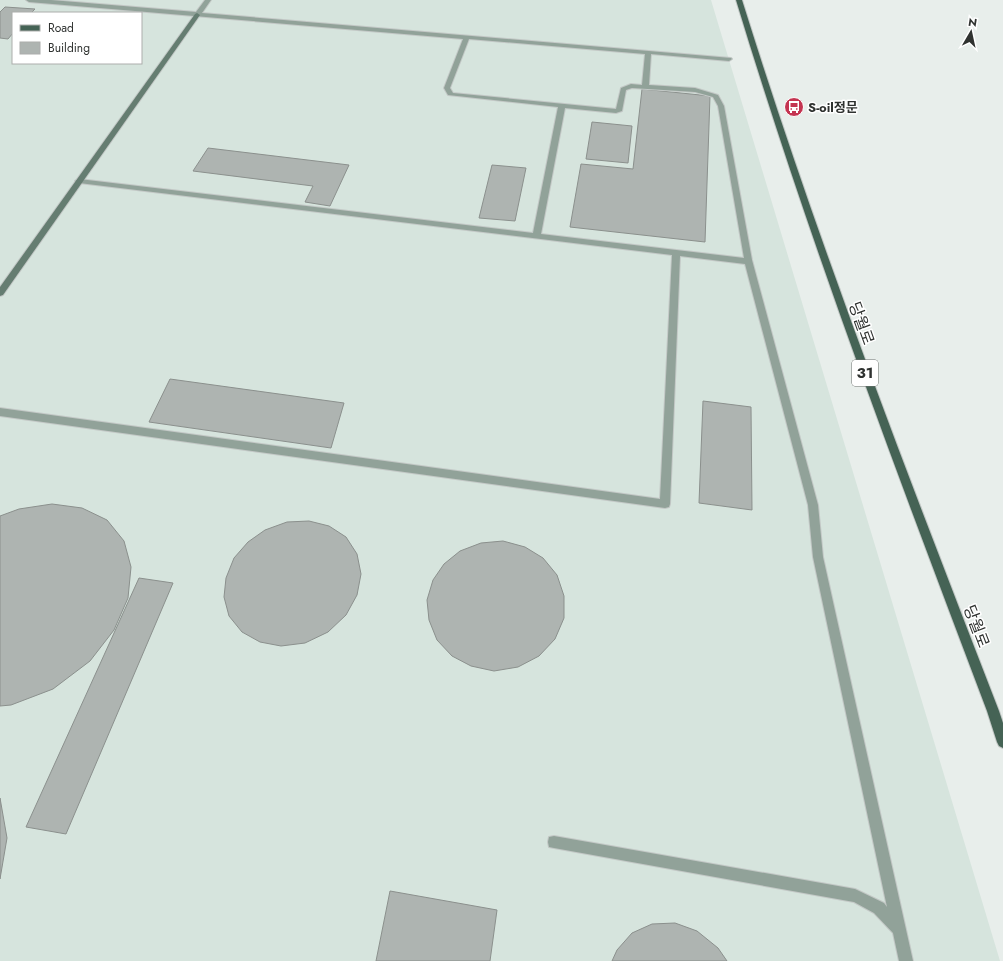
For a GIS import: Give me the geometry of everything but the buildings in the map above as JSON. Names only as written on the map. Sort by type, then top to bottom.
[{"type":"main road","name":"당월로","points":[[739,0],[761,75],[843,315],[993,711],[1003,742]]},
{"type":"main road","points":[[0,293],[197,15]]},
{"type":"lane","points":[[29,0],[729,59]]},
{"type":"lane","points":[[197,15],[208,0]]},
{"type":"lane","points":[[467,37],[447,88],[450,94],[616,111],[620,110],[622,89],[631,86],[695,90],[716,96],[721,106],[749,262],[813,505],[818,557],[906,961]]},
{"type":"lane","points":[[645,87],[648,52]]},
{"type":"lane","points":[[536,237],[562,106]]},
{"type":"lane","points":[[80,181],[749,262]]},
{"type":"lane","points":[[0,412],[665,504],[676,253]]},
{"type":"lane","points":[[554,842],[855,896],[878,908],[898,928]]},
{"type":"shaded area","points":[[0,0],[711,0],[1000,961],[0,961]]},
{"type":"place","name":"S-oil정문","points":[[794,107]]}]
